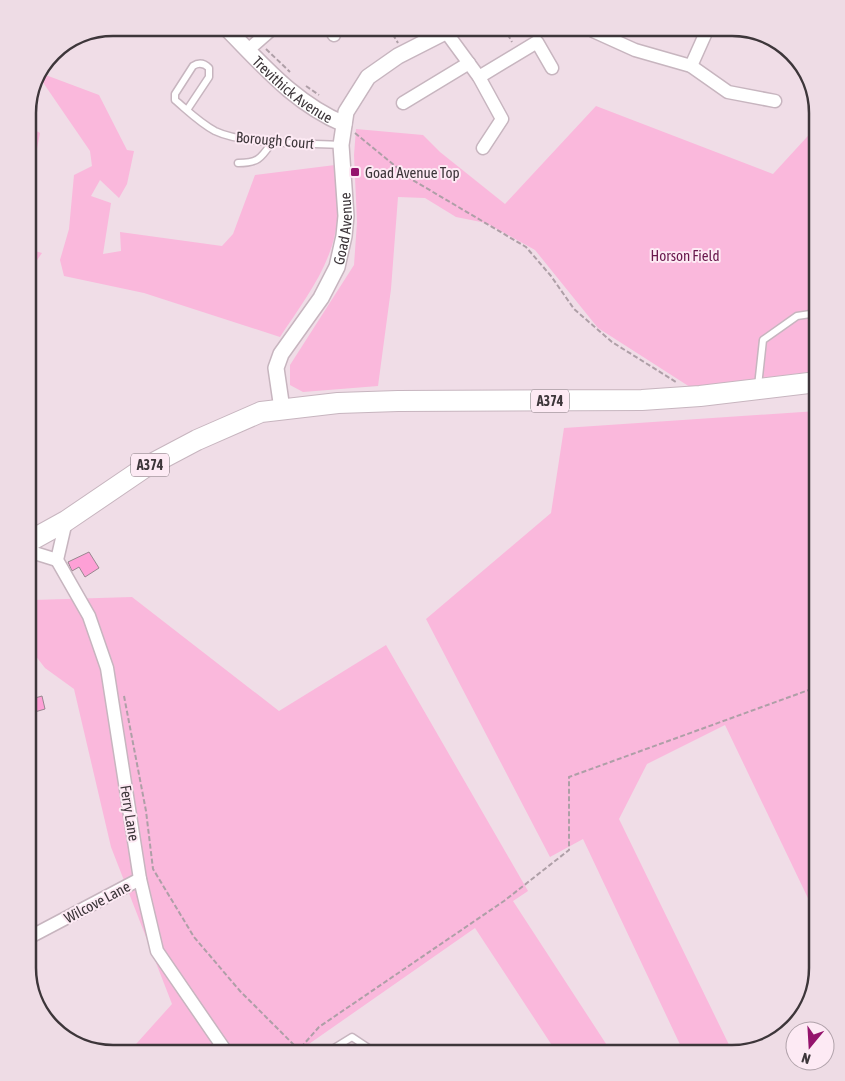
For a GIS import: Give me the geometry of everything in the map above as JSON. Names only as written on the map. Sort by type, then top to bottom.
[{"type":"main road","name":"A374","points":[[36,538],[66,521],[144,468],[197,440],[242,419],[282,409],[338,403],[398,401],[642,400],[809,383]]},
{"type":"street","name":"Trevithick Avenue","points":[[238,36],[252,46],[272,76],[309,106],[344,124]]},
{"type":"street","points":[[252,46],[264,36]]},
{"type":"street","name":"Goad Avenue","points":[[282,409],[276,368],[281,354],[321,298],[337,267],[346,216],[341,146],[344,124],[353,99],[368,77],[404,53],[438,36]]},
{"type":"street","points":[[453,36],[502,119],[483,148]]},
{"type":"street","points":[[604,36],[635,50],[691,66],[728,92],[775,102]]},
{"type":"street","points":[[691,66],[704,36]]},
{"type":"street","points":[[479,77],[537,42],[552,68]]},
{"type":"street","points":[[404,103],[469,63]]},
{"type":"street","points":[[36,553],[57,560],[66,521]]},
{"type":"street","name":"Ferry Lane","points":[[57,560],[89,616],[107,668],[140,879],[157,952],[219,1045]]},
{"type":"street","name":"Wilcove Lane","points":[[36,934],[140,879]]},
{"type":"lane","name":"Borough Court","points":[[187,110],[209,77],[209,68],[205,64],[197,63],[193,66],[175,94],[175,100],[206,126],[222,134],[243,139],[341,146]]},
{"type":"lane","points":[[238,163],[251,163],[259,159],[273,141]]},
{"type":"lane","points":[[757,389],[763,340],[797,316],[809,314]]},
{"type":"lane","points":[[340,1045],[352,1037],[363,1045]]},
{"type":"path","points":[[249,36],[252,46],[290,73]]},
{"type":"path","points":[[394,36],[404,53]]},
{"type":"path","points":[[508,36],[518,53]]},
{"type":"path","points":[[304,85],[318,94],[322,100]]},
{"type":"path","points":[[344,124],[411,179],[526,247],[551,276],[574,309],[612,342],[675,382],[681,397]]},
{"type":"path","points":[[304,1045],[320,1027],[504,901],[569,850],[569,777],[809,690]]},
{"type":"path","points":[[121,692],[126,700],[134,755],[146,811],[153,869],[194,936],[240,991],[294,1045]]},
{"type":"green space","points":[[46,75],[99,95],[127,150],[134,151],[127,184],[119,198],[100,180],[91,196],[111,203],[103,254],[121,251],[120,232],[222,246],[233,234],[255,175],[335,165],[337,220],[330,252],[316,282],[280,337],[144,293],[64,276],[60,260],[69,229],[74,175],[92,166],[90,151],[43,82]]},
{"type":"green space","name":"Horson Field","points":[[596,106],[773,174],[809,135],[809,372],[690,387],[598,328],[535,250],[486,223],[456,217],[425,198],[398,197],[391,289],[378,386],[303,392],[290,385],[290,365],[354,265],[357,222],[354,155],[356,129],[423,135],[440,152],[505,204]]},
{"type":"green space","points":[[36,131],[40,133],[36,154]]},
{"type":"green space","points":[[36,251],[42,253],[36,262]]},
{"type":"green space","points":[[809,412],[809,900],[725,725],[647,764],[619,819],[729,1045],[680,1045],[583,839],[550,857],[426,619],[551,513],[564,428]]},
{"type":"green space","points":[[132,597],[279,711],[386,645],[528,891],[513,901],[607,1045],[552,1045],[475,928],[307,1045],[135,1045],[172,1004],[111,847],[74,689],[45,668],[36,656],[36,600]]},
{"type":"building","points":[[89,552],[99,568],[85,577],[79,567],[72,571],[68,562]]},
{"type":"building","points":[[42,696],[45,709],[36,712],[36,698]]},
{"type":"place","name":"Goad Avenue Top","points":[[355,172]]}]
